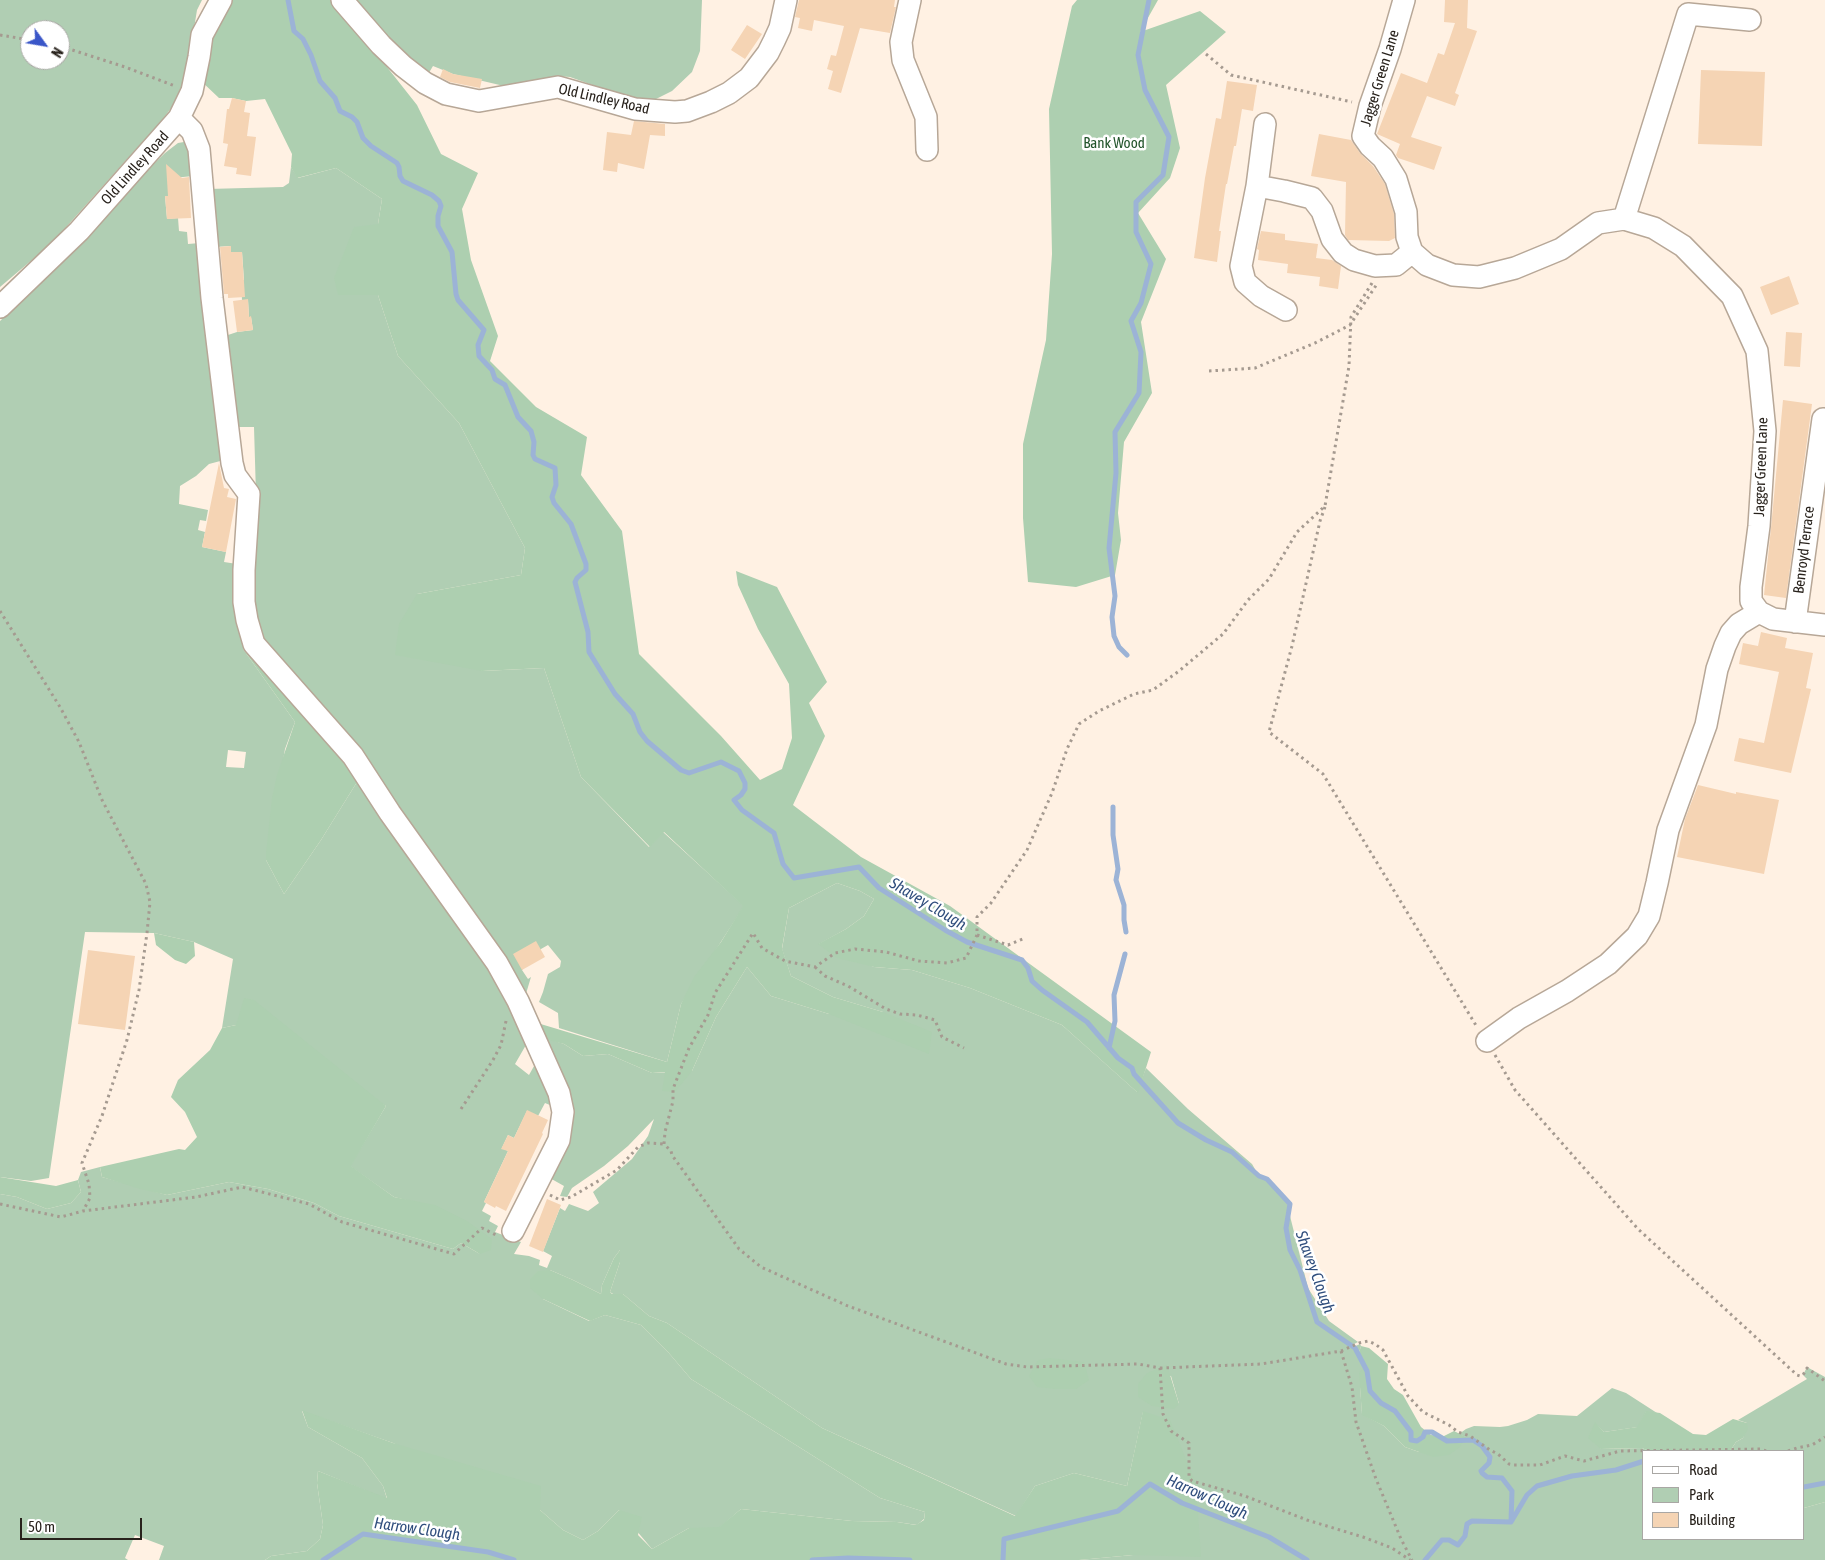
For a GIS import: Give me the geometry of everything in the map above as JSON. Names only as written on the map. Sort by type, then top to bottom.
[{"type":"street","name":"Old Lindley Road","points":[[0,307],[79,231],[179,118],[189,98],[202,36],[221,0]]},
{"type":"street","name":"Old Lindley Road","points":[[342,0],[402,66],[425,83],[446,94],[479,100],[558,87],[636,109],[675,112],[687,111],[711,102],[729,93],[749,78],[768,53],[774,41],[780,28],[786,0]]},
{"type":"street","points":[[910,0],[901,42],[903,60],[926,117],[927,150]]},
{"type":"street","name":"Jagger Green Lane","points":[[1404,0],[1370,106],[1363,136],[1370,146],[1383,158],[1396,179],[1406,212],[1407,237],[1412,252],[1427,265],[1453,275],[1479,277],[1516,268],[1561,249],[1598,223],[1624,219],[1654,228],[1683,246],[1732,296],[1757,351],[1765,431],[1759,526],[1751,601],[1759,612]]},
{"type":"street","points":[[1624,219],[1688,14],[1750,20]]},
{"type":"street","points":[[179,118],[192,130],[199,149],[212,298],[231,454],[235,475],[249,494],[244,602],[254,644],[353,756],[390,813],[497,963],[518,1001],[559,1093],[563,1112],[559,1140],[513,1231]]},
{"type":"street","points":[[1265,124],[1257,186],[1241,266],[1245,282],[1261,296],[1286,310]]},
{"type":"street","points":[[1257,186],[1312,198],[1322,211],[1332,240],[1343,253],[1354,260],[1375,266],[1396,265],[1412,252]]},
{"type":"street","name":"Benroyd Terrace","points":[[1795,622],[1822,419]]},
{"type":"street","points":[[1487,1041],[1519,1018],[1567,991],[1608,964],[1637,936],[1649,916],[1658,883],[1668,830],[1706,725],[1717,669],[1731,633],[1740,624],[1759,612],[1773,620],[1825,624]]},
{"type":"path","points":[[0,35],[20,38]]},
{"type":"path","points":[[70,49],[160,80],[176,87],[189,98]]},
{"type":"path","points":[[1206,54],[1231,75],[1370,106]]},
{"type":"path","points":[[1209,371],[1255,368],[1315,343],[1350,324],[1386,266]]},
{"type":"path","points":[[1350,324],[1349,366],[1345,380],[1325,506],[1292,646],[1269,732],[1323,774],[1487,1041],[1515,1090],[1638,1229],[1797,1375],[1803,1375],[1807,1368],[1825,1381]]},
{"type":"path","points":[[815,967],[835,953],[855,949],[886,952],[919,961],[947,962],[966,958],[977,935],[977,917],[991,903],[1027,850],[1052,792],[1067,749],[1079,724],[1099,711],[1134,694],[1153,690],[1223,634],[1248,600],[1270,579],[1297,532],[1325,506]]},
{"type":"path","points":[[0,611],[60,707],[79,742],[102,800],[146,884],[150,902],[138,990],[127,1040],[102,1116],[82,1163],[89,1184],[90,1198],[83,1212]]},
{"type":"path","points":[[664,1144],[673,1101],[673,1089],[689,1048],[708,1015],[715,993],[753,933],[762,948],[784,960],[815,967],[825,976],[848,986],[886,1010],[935,1020],[942,1037],[964,1048]]},
{"type":"path","points":[[977,935],[1008,945],[1025,938]]},
{"type":"path","points":[[461,1109],[501,1046],[506,1021],[518,1001]]},
{"type":"path","points":[[534,1187],[560,1200],[571,1197],[617,1170],[638,1148],[648,1143],[664,1144],[671,1151],[739,1249],[762,1266],[894,1324],[1006,1364],[1027,1367],[1138,1364],[1160,1368],[1261,1364],[1341,1351],[1368,1341],[1383,1350],[1408,1396],[1423,1412],[1450,1425],[1458,1432],[1470,1436],[1498,1454],[1509,1464],[1540,1465],[1565,1456],[1584,1461],[1620,1451],[1642,1451]]},
{"type":"path","points":[[0,1204],[60,1217],[83,1212],[196,1197],[242,1186],[308,1204],[342,1222],[454,1254],[482,1228],[499,1237],[513,1231]]},
{"type":"path","points":[[1341,1351],[1352,1387],[1356,1422],[1376,1479],[1400,1539],[1411,1560]]},
{"type":"path","points":[[1160,1368],[1163,1414],[1171,1431],[1189,1443],[1189,1477],[1192,1481],[1245,1496],[1307,1520],[1363,1537],[1392,1548],[1411,1560]]},
{"type":"path","points":[[1791,1450],[1812,1445],[1825,1436]]},
{"type":"path","points":[[1690,1450],[1764,1450]]},
{"type":"green space","points":[[0,0],[202,0],[197,10],[185,84],[177,100],[163,119],[59,235],[0,287]]},
{"type":"green space","points":[[221,0],[334,0],[417,105],[441,154],[478,173],[462,209],[471,260],[498,336],[490,361],[536,407],[587,437],[581,475],[622,531],[639,654],[721,736],[760,780],[782,769],[792,738],[789,684],[758,629],[738,585],[736,571],[777,587],[827,682],[809,703],[825,736],[793,805],[861,857],[950,906],[1151,1052],[1138,1093],[1062,1025],[970,988],[912,970],[874,967],[837,958],[818,944],[846,929],[864,916],[874,899],[860,891],[837,883],[789,908],[782,948],[791,976],[833,997],[883,1012],[932,1032],[929,1054],[829,1014],[771,996],[747,967],[716,1017],[692,1071],[675,1092],[662,1091],[665,1072],[652,1073],[608,1054],[583,1056],[564,1044],[552,1041],[535,1029],[534,1022],[667,1062],[681,1004],[694,977],[721,942],[743,906],[664,832],[650,847],[581,777],[544,668],[482,671],[395,655],[399,624],[417,594],[521,575],[525,548],[459,423],[398,356],[378,295],[338,295],[334,278],[354,227],[378,224],[382,199],[336,168],[297,178],[291,167],[292,154],[265,99],[246,101],[219,98],[200,80]]},
{"type":"green space","points":[[353,0],[702,0],[700,51],[692,72],[672,91],[650,102],[615,93],[570,77],[557,76],[505,90],[504,86],[453,74],[433,66],[427,76],[409,60]]},
{"type":"green space","name":"Bank Wood","points":[[1077,0],[1158,0],[1140,32],[1200,11],[1226,32],[1166,85],[1180,148],[1170,178],[1138,213],[1166,259],[1141,322],[1152,393],[1124,442],[1118,513],[1121,540],[1115,575],[1076,587],[1028,582],[1023,518],[1023,444],[1046,340],[1052,254],[1049,109],[1072,6]]},
{"type":"green space","points":[[190,141],[193,176],[173,178],[168,188],[168,196],[165,196],[167,219],[178,218],[179,231],[187,232],[188,244],[200,243],[216,401],[214,403],[224,460],[209,464],[196,476],[180,486],[179,504],[208,510],[206,521],[200,520],[198,530],[205,532],[202,547],[226,552],[224,562],[237,564],[248,631],[243,649],[295,722],[285,749],[266,860],[284,894],[321,840],[362,774],[443,893],[530,1038],[515,1064],[529,1075],[538,1059],[557,1108],[545,1103],[538,1116],[527,1111],[514,1138],[508,1135],[502,1148],[508,1151],[484,1202],[486,1203],[482,1211],[491,1216],[489,1221],[498,1226],[495,1232],[521,1242],[514,1254],[540,1260],[539,1265],[547,1268],[552,1256],[543,1251],[560,1208],[565,1211],[569,1204],[588,1211],[599,1203],[593,1192],[632,1159],[648,1136],[654,1119],[628,1146],[604,1166],[572,1188],[567,1197],[560,1196],[564,1186],[548,1177],[567,1135],[535,1029],[583,1056],[608,1054],[652,1073],[692,1071],[716,1017],[747,967],[771,996],[829,1014],[883,1012],[833,997],[791,976],[782,949],[789,908],[837,883],[860,891],[874,899],[864,916],[846,929],[819,944],[874,967],[912,970],[970,988],[1062,1025],[1137,1092],[1146,1068],[1188,1109],[1252,1164],[1259,1176],[1267,1179],[1290,1204],[1289,1212],[1308,1288],[1329,1321],[1358,1342],[1350,1346],[1351,1348],[1360,1344],[1361,1346],[1359,1353],[1365,1365],[1360,1385],[1362,1414],[1384,1426],[1405,1447],[1419,1452],[1465,1437],[1459,1434],[1474,1426],[1508,1426],[1538,1414],[1577,1416],[1612,1388],[1626,1393],[1657,1413],[1646,1412],[1638,1427],[1604,1432],[1595,1423],[1601,1449],[1642,1448],[1647,1450],[1642,1450],[1642,1540],[1805,1540],[1805,1508],[1825,1502],[1825,1560],[1079,1560],[1133,1555],[1143,1412],[1127,1486],[1074,1473],[1035,1486],[1016,1516],[822,1428],[667,1323],[649,1316],[623,1294],[613,1294],[610,1292],[620,1262],[620,1250],[614,1258],[602,1285],[601,1294],[550,1270],[543,1299],[589,1321],[605,1315],[641,1325],[691,1379],[880,1498],[925,1512],[924,1519],[917,1525],[897,1522],[852,1521],[741,1509],[719,1528],[689,1528],[652,1549],[619,1510],[598,1531],[583,1540],[563,1530],[540,1510],[393,1443],[302,1411],[308,1427],[362,1458],[383,1486],[387,1499],[318,1471],[317,1483],[323,1525],[320,1539],[307,1551],[271,1556],[265,1560],[159,1560],[164,1546],[135,1535],[125,1558],[128,1560],[0,1560],[0,1194],[17,1197],[47,1209],[71,1203],[81,1192],[78,1180],[81,1172],[100,1167],[102,1177],[167,1195],[229,1182],[268,1189],[314,1203],[339,1216],[453,1249],[461,1243],[480,1254],[410,1201],[394,1197],[350,1166],[386,1106],[236,1025],[222,1028],[233,959],[194,942],[154,933],[85,932],[49,1178],[31,1181],[0,1177],[0,321],[48,275],[117,199],[178,143]],"holes":[[[228,750],[246,752],[244,768],[226,767]],[[1147,1373],[1171,1376],[1179,1404]]]},
{"type":"green space","points":[[291,167],[298,178],[336,168],[382,199],[378,224],[378,295],[398,356],[459,423],[525,548],[521,575],[417,594],[482,671],[544,668],[581,777],[649,847],[663,832],[744,906],[681,1004],[667,1062],[559,1028],[558,1013],[539,1002],[548,974],[560,967],[561,961],[548,945],[541,949],[522,970],[528,979],[531,977],[525,997],[264,650],[251,618],[256,495],[254,427],[232,427],[222,337],[237,332],[253,330],[251,317],[249,317],[248,300],[242,300],[241,281],[244,280],[242,252],[231,252],[230,246],[215,247],[208,189],[283,187],[289,183]]},
{"type":"green space","points":[[242,630],[362,774],[321,840],[284,894],[266,860],[266,853],[272,798],[277,775],[295,722],[243,649]]},
{"type":"green space","points":[[154,933],[194,942],[195,956],[186,964],[175,960],[156,945]]},
{"type":"green space","points":[[244,998],[254,1000],[386,1106],[351,1166],[394,1197],[435,1205],[467,1221],[492,1239],[491,1250],[480,1254],[461,1243],[453,1249],[339,1216],[314,1203],[268,1189],[229,1182],[167,1195],[102,1177],[100,1167],[179,1149],[185,1150],[197,1137],[185,1112],[171,1097],[178,1080],[210,1050],[222,1028],[236,1025]]},
{"type":"green space","points":[[0,1177],[56,1186],[78,1180],[81,1192],[71,1203],[47,1209],[17,1197],[0,1194]]},
{"type":"green space","points":[[620,1250],[620,1262],[610,1292],[612,1294],[623,1294],[649,1316],[667,1323],[822,1428],[1015,1516],[1035,1486],[1074,1473],[1127,1486],[1143,1411],[1170,1420],[1196,1484],[1201,1557],[1133,1555],[1079,1560],[265,1560],[271,1556],[307,1551],[320,1539],[323,1525],[317,1483],[318,1471],[387,1498],[383,1486],[362,1458],[308,1427],[302,1410],[393,1443],[541,1486],[540,1510],[563,1530],[583,1540],[598,1531],[619,1510],[642,1517],[638,1535],[652,1549],[689,1528],[719,1527],[741,1509],[852,1521],[897,1522],[916,1525],[924,1520],[925,1512],[880,1498],[691,1379],[641,1325],[605,1315],[590,1321],[543,1299],[530,1288],[530,1279],[538,1271],[550,1270],[601,1294],[602,1285],[614,1258]]},
{"type":"green space","points":[[1361,1346],[1369,1348],[1388,1364],[1387,1379],[1394,1389],[1403,1395],[1421,1427],[1431,1435],[1444,1436],[1454,1431],[1466,1437],[1460,1447],[1449,1455],[1433,1457],[1405,1447],[1384,1426],[1362,1415],[1359,1373],[1365,1365],[1359,1353]]},
{"type":"green space","points":[[1050,1358],[1084,1362],[1089,1380],[1076,1389],[1037,1387],[1029,1376],[1038,1360]]},
{"type":"green space","points":[[1167,1365],[1179,1404],[1174,1409],[1152,1406],[1138,1397],[1138,1384],[1147,1373]]},
{"type":"green space","points":[[1807,1367],[1825,1377],[1825,1485],[1822,1486],[1805,1486],[1805,1450],[1731,1450],[1736,1442],[1743,1438],[1747,1423],[1738,1420],[1807,1379],[1803,1375]]},
{"type":"green space","points":[[1646,1411],[1660,1413],[1693,1434],[1706,1435],[1733,1419],[1747,1423],[1748,1429],[1743,1438],[1736,1442],[1731,1450],[1601,1449],[1588,1438],[1595,1422],[1604,1432],[1637,1427]]},
{"type":"green space","points":[[1825,1485],[1825,1502],[1805,1508],[1805,1486]]},
{"type":"building","points":[[799,0],[895,0],[894,7],[896,7],[890,33],[860,28],[841,93],[828,89],[833,71],[827,69],[831,55],[836,56],[844,26],[814,20],[812,31],[798,28],[800,18],[795,17]]},
{"type":"building","points":[[1445,0],[1468,0],[1467,28],[1477,31],[1455,93],[1459,95],[1455,106],[1427,96],[1411,137],[1442,147],[1434,170],[1398,158],[1396,155],[1400,144],[1377,134],[1401,73],[1427,83],[1438,53],[1444,55],[1455,23],[1444,22]]},
{"type":"building","points":[[747,25],[762,34],[745,59],[731,50]]},
{"type":"building","points":[[443,69],[453,74],[482,79],[480,88],[450,82],[440,77]]},
{"type":"building","points":[[1701,70],[1765,72],[1762,146],[1698,144]]},
{"type":"building","points":[[1227,81],[1257,85],[1253,111],[1242,109],[1236,146],[1234,146],[1226,184],[1219,231],[1221,231],[1217,262],[1194,258],[1205,178],[1216,118],[1221,119]]},
{"type":"building","points":[[232,98],[246,101],[244,112],[250,113],[247,136],[256,137],[251,176],[236,174],[237,168],[224,166],[228,144],[223,143],[227,109],[229,109]]},
{"type":"building","points":[[634,121],[665,124],[665,136],[650,135],[644,169],[618,163],[617,172],[603,170],[607,132],[631,135]]},
{"type":"building","points":[[1319,134],[1351,140],[1360,153],[1373,166],[1385,184],[1394,214],[1395,238],[1389,241],[1348,240],[1345,235],[1346,182],[1311,176]]},
{"type":"building","points":[[166,164],[182,178],[189,177],[191,218],[167,219],[165,196],[168,196]]},
{"type":"building","points":[[1261,231],[1285,234],[1285,240],[1318,244],[1316,258],[1332,260],[1341,266],[1338,289],[1319,286],[1320,277],[1287,273],[1288,264],[1258,260],[1259,250],[1257,249]]},
{"type":"building","points":[[231,246],[231,252],[242,252],[245,297],[228,298],[228,294],[224,294],[220,247]]},
{"type":"building","points":[[1789,276],[1799,304],[1771,315],[1760,287]]},
{"type":"building","points":[[248,299],[249,317],[251,316],[253,330],[237,332],[233,301]]},
{"type":"building","points":[[1786,332],[1802,333],[1800,367],[1784,366]]},
{"type":"building","points":[[1783,400],[1812,404],[1786,598],[1764,595]]},
{"type":"building","points":[[219,463],[224,488],[229,489],[227,497],[236,499],[226,552],[202,547]]},
{"type":"building","points":[[1761,632],[1787,638],[1785,648],[1813,653],[1806,688],[1811,689],[1791,773],[1734,761],[1739,738],[1764,743],[1779,672],[1739,664],[1743,643],[1758,646]]},
{"type":"building","points":[[1698,785],[1736,794],[1736,792],[1779,800],[1764,874],[1677,857],[1685,819]]},
{"type":"building","points":[[536,941],[545,957],[522,970],[513,954]]},
{"type":"building","points":[[88,950],[135,956],[125,1030],[78,1024]]},
{"type":"building","points":[[527,1110],[548,1120],[506,1211],[484,1202],[508,1151],[501,1149],[508,1135],[514,1138]]},
{"type":"building","points":[[547,1199],[561,1205],[543,1252],[529,1246]]},
{"type":"waterway","name":"Shavey Clough","points":[[288,0],[294,31],[303,39],[320,81],[335,98],[340,111],[357,122],[363,138],[371,146],[397,163],[403,181],[432,195],[439,201],[441,206],[438,226],[452,252],[458,300],[484,330],[478,345],[479,356],[492,370],[495,379],[505,385],[518,417],[531,431],[535,459],[555,468],[556,485],[552,497],[554,503],[571,524],[586,564],[586,570],[575,582],[588,632],[589,652],[615,694],[633,714],[640,732],[647,741],[681,770],[689,773],[721,762],[739,771],[745,783],[745,789],[734,800],[742,810],[774,833],[783,864],[794,878],[859,867],[879,888],[945,930],[967,942],[1022,960],[1028,968],[1032,981],[1087,1022],[1118,1058],[1132,1068],[1134,1074],[1178,1123],[1206,1140],[1232,1152],[1259,1176],[1267,1179],[1290,1204],[1286,1228],[1290,1250],[1300,1270],[1317,1322],[1355,1348],[1367,1371],[1370,1391],[1381,1403],[1395,1411],[1411,1432],[1411,1440],[1417,1441],[1423,1437],[1425,1432],[1432,1432],[1447,1441],[1473,1440],[1482,1446],[1490,1457],[1489,1463],[1481,1471],[1482,1473],[1487,1477],[1502,1478],[1512,1491],[1511,1522]]},
{"type":"waterway","points":[[1127,655],[1119,647],[1114,636],[1112,617],[1115,596],[1109,548],[1116,473],[1115,432],[1139,393],[1141,352],[1131,321],[1141,303],[1151,264],[1136,232],[1136,202],[1163,175],[1169,137],[1145,90],[1138,55],[1149,0]]},
{"type":"waterway","points":[[1113,807],[1113,835],[1118,869],[1116,880],[1124,905],[1126,932]]},
{"type":"waterway","points":[[1109,1048],[1115,1021],[1114,995],[1125,954]]},
{"type":"waterway","points":[[1425,1560],[1442,1540],[1449,1540],[1458,1545],[1465,1536],[1467,1524],[1472,1521],[1511,1522],[1527,1495],[1537,1486],[1572,1476],[1616,1470],[1642,1462]]},
{"type":"waterway","points":[[1805,1487],[1825,1483]]},
{"type":"waterway","name":"Harrow Clough","points":[[1003,1560],[1004,1539],[1118,1511],[1150,1484],[1182,1503],[1269,1537],[1307,1560]]},
{"type":"waterway","name":"Harrow Clough","points":[[323,1560],[363,1534],[488,1552],[514,1560]]},
{"type":"waterway","name":"Harrow Clough","points":[[812,1560],[848,1558],[910,1560]]}]
